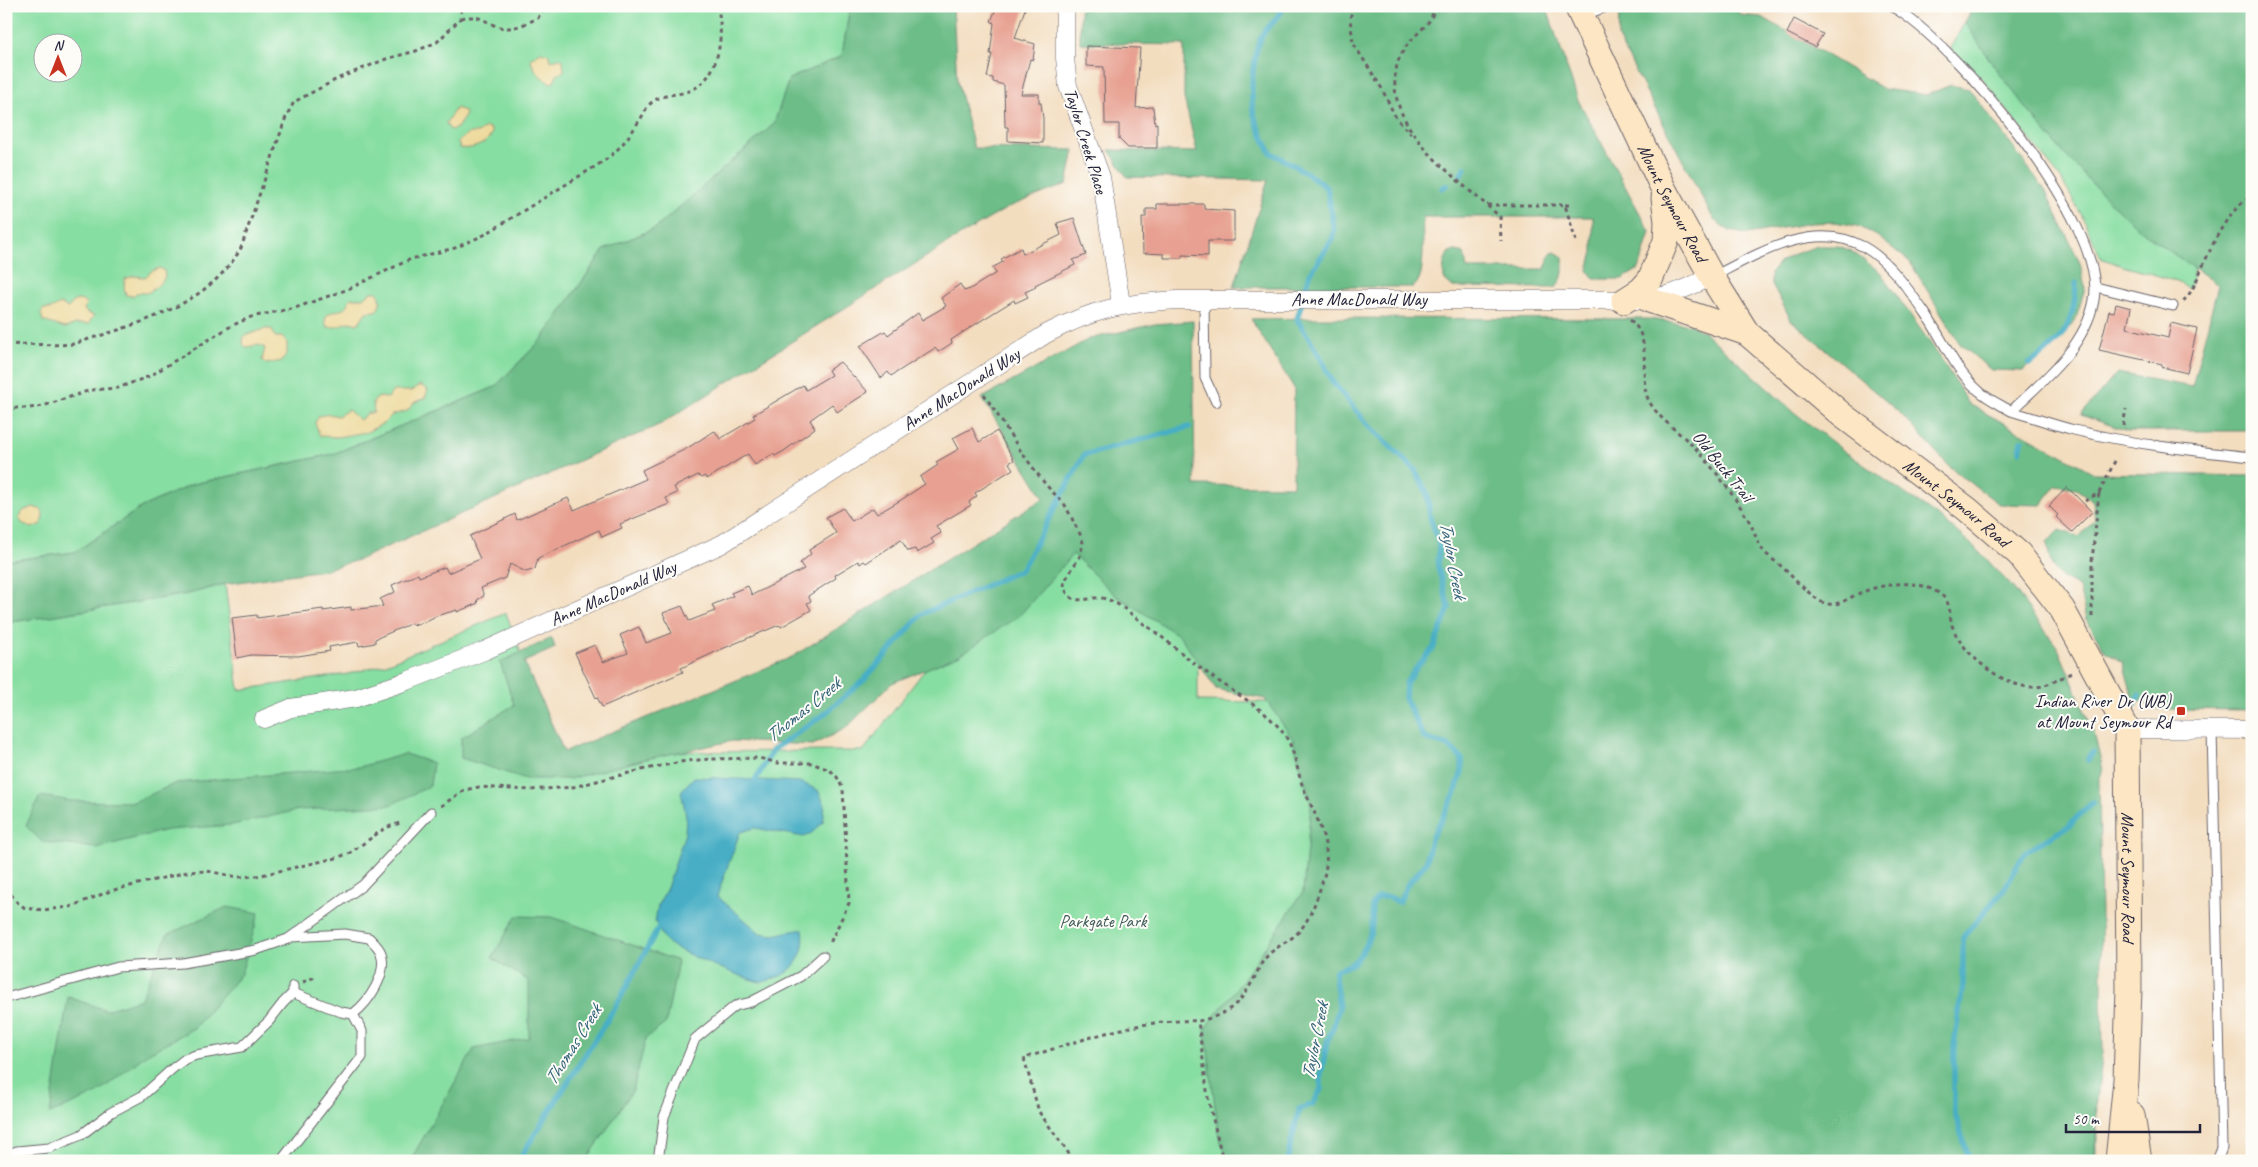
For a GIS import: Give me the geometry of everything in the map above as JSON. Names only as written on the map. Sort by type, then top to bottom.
[{"type":"street","name":"Taylor Creek Place","points":[[1064,6],[1065,58],[1068,86],[1101,177],[1121,304]]},
{"type":"street","name":"Mount Seymour Road","points":[[1578,12],[1663,188],[1712,277],[1747,333],[1842,415],[1967,508],[2019,554],[2062,609],[2127,729],[2129,988],[2126,1080],[2118,1161]]},
{"type":"street","points":[[1626,309],[1650,280],[1666,242],[1667,222],[1663,188]]},
{"type":"street","name":"Anne MacDonald Way","points":[[264,719],[291,708],[356,698],[398,685],[484,651],[722,544],[1046,334],[1071,321],[1121,304],[1267,299],[1626,309],[1674,293],[1712,277]]},
{"type":"street","points":[[1649,300],[1747,333]]},
{"type":"street","points":[[2127,729],[2252,730]]},
{"type":"street","name":"Mount Seymour Road","points":[[2126,1080],[2139,1161]]},
{"type":"lane","points":[[1578,12],[1609,6]]},
{"type":"lane","points":[[1891,6],[1934,40],[1982,89],[2055,184],[2078,226],[2090,256],[2096,287],[2094,302],[2083,332],[2064,358],[2011,411]]},
{"type":"lane","points":[[1712,277],[1769,248],[1801,239],[1834,238],[1850,241],[1864,247],[1881,259],[1895,275],[1925,313],[1952,358],[1979,392],[2011,411],[2072,429],[2120,440],[2187,451],[2252,457]]},
{"type":"lane","points":[[2096,287],[2173,306]]},
{"type":"lane","points":[[1204,300],[1205,378],[1216,402]]},
{"type":"lane","points":[[2212,730],[2222,1148],[2217,1161]]},
{"type":"lane","points":[[6,998],[118,967],[183,963],[256,950],[291,937],[363,885],[432,812]]},
{"type":"lane","points":[[6,1155],[17,1151],[49,1148],[81,1135],[110,1113],[142,1096],[172,1068],[185,1059],[196,1055],[242,1047],[269,1021],[294,989],[341,1012],[353,1014],[359,1009],[377,984],[380,976],[381,952],[375,944],[369,938],[345,934],[291,937]]},
{"type":"lane","points":[[658,1161],[664,1117],[695,1040],[734,1006],[751,1002],[801,976],[823,956]]},
{"type":"lane","points":[[281,1161],[362,1057],[362,1031],[353,1014]]},
{"type":"path","points":[[461,6],[461,18]]},
{"type":"path","points":[[6,345],[33,343],[58,346],[73,344],[188,302],[219,277],[233,262],[241,248],[286,117],[294,102],[339,78],[386,59],[416,51],[437,42],[461,18],[472,16],[483,18],[498,26],[509,28],[538,18],[542,10],[547,6]]},
{"type":"path","points":[[6,408],[30,408],[91,390],[118,388],[128,385],[150,376],[231,326],[251,317],[295,308],[346,290],[410,259],[455,248],[484,235],[621,149],[650,104],[662,97],[689,91],[699,85],[713,66],[719,48],[720,15],[717,6]]},
{"type":"path","points":[[1354,6],[1350,18],[1353,43],[1381,87],[1396,118],[1456,180],[1500,217],[1501,241]]},
{"type":"path","points":[[1414,136],[1400,107],[1396,73],[1399,60],[1407,44],[1430,20],[1436,6]]},
{"type":"path","points":[[2173,306],[2185,300],[2193,288],[2221,230],[2233,213],[2252,196]]},
{"type":"path","points":[[1487,205],[1570,205]]},
{"type":"path","points":[[1565,205],[1576,242]]},
{"type":"path","name":"Old Buck Trail","points":[[1626,309],[1643,343],[1644,386],[1659,416],[1697,450],[1734,496],[1762,550],[1806,591],[1822,602],[1838,603],[1862,592],[1894,585],[1910,584],[1928,587],[1942,595],[1947,601],[1951,612],[1952,626],[1956,635],[1969,652],[1991,671],[2009,682],[2023,687],[2049,684],[2092,666]]},
{"type":"path","points":[[975,381],[1040,478],[1050,490],[1063,500],[1082,538],[1081,552],[1064,585],[1071,598],[1082,600],[1101,598],[1115,603],[1274,722],[1286,737],[1293,751],[1304,790],[1325,837],[1326,869],[1315,901],[1303,925],[1294,936],[1278,945],[1268,955],[1248,990],[1234,1005],[1218,1017],[1198,1021],[1166,1020],[1127,1028],[1024,1058],[1039,1112],[1074,1161]]},
{"type":"path","points":[[2123,426],[2126,409]]},
{"type":"path","points":[[2092,624],[2092,561],[2098,493],[2116,459]]},
{"type":"path","points":[[2085,500],[2098,493]]},
{"type":"path","points":[[6,888],[17,902],[25,908],[43,910],[70,907],[110,891],[187,872],[207,871],[238,877],[257,876],[350,853],[385,828],[432,812],[464,790],[478,787],[530,790],[573,788],[686,761],[758,758],[778,763],[811,763],[821,766],[830,770],[837,777],[843,789],[849,903],[823,956]]},
{"type":"path","points":[[1198,1021],[1208,1098],[1223,1161]]},
{"type":"green space","points":[[6,6],[850,6],[842,56],[789,79],[774,124],[656,228],[604,250],[543,338],[495,387],[333,454],[193,484],[142,507],[75,552],[6,561]]},
{"type":"green space","points":[[850,6],[953,6],[957,81],[974,148],[1074,150],[1067,184],[1011,206],[956,238],[661,424],[358,560],[323,570],[225,584],[188,594],[6,623],[6,561],[75,552],[142,507],[193,484],[333,454],[495,387],[543,338],[604,250],[656,228],[774,124],[789,79],[842,56]]},
{"type":"green space","points":[[1080,6],[1546,6],[1578,100],[1650,232],[1639,269],[1622,279],[1594,279],[1588,270],[1593,252],[1593,217],[1423,217],[1421,275],[1413,287],[1234,287],[1268,180],[1127,177],[1109,150],[1197,152],[1184,98],[1184,45],[1080,43]]},
{"type":"green space","points":[[1629,6],[1735,6],[1740,15],[1762,17],[1884,89],[1926,95],[1951,85],[1969,89],[2045,190],[2080,263],[2085,288],[2075,322],[2023,371],[1991,370],[1960,344],[1910,262],[1877,236],[1857,226],[1835,222],[1811,223],[1747,234],[1730,231],[1714,220],[1618,38],[1619,11]]},
{"type":"green space","points":[[1974,6],[2252,6],[2252,431],[2127,431],[2081,415],[2117,373],[2192,387],[2218,285],[2137,227],[2066,156],[2023,104],[1965,22]]},
{"type":"green space","points":[[1965,22],[1992,63],[2073,163],[2138,228],[2194,268],[2190,289],[2169,279],[2101,258],[2081,214],[2061,179],[1984,81],[1950,48]]},
{"type":"green space","points":[[1818,246],[1838,246],[1850,250],[1880,272],[1940,357],[1969,404],[2094,473],[2252,476],[2252,710],[2158,709],[2133,698],[2123,662],[2105,651],[2086,619],[2079,587],[2059,575],[2052,565],[2048,552],[2047,543],[2060,530],[2079,537],[2095,520],[2093,501],[2075,488],[2056,485],[2041,505],[1999,504],[1950,467],[1901,414],[1791,320],[1771,282],[1771,273],[1779,263],[1794,254]]},
{"type":"green space","points":[[1449,252],[1464,253],[1467,269],[1545,269],[1550,254],[1555,252],[1563,257],[1563,274],[1555,288],[1453,287],[1444,279],[1444,268]]},
{"type":"green space","points":[[1251,319],[1649,319],[1691,325],[1704,332],[1795,413],[1844,451],[1943,520],[1980,552],[2014,589],[2058,648],[2094,733],[2103,770],[2099,780],[2103,1052],[2096,1106],[2096,1161],[1229,1161],[1219,1137],[1205,1028],[1240,984],[1303,892],[1311,805],[1293,739],[1265,699],[1216,689],[1180,636],[1115,595],[1073,554],[1020,615],[960,655],[892,683],[846,728],[813,745],[732,741],[646,759],[569,779],[526,779],[461,758],[461,738],[514,705],[500,662],[552,638],[555,648],[524,662],[564,752],[792,657],[1044,498],[982,398],[1089,339],[1155,324],[1193,321],[1195,485],[1293,486],[1294,388]]},
{"type":"green space","name":"Parkgate Park","points":[[1198,540],[1198,701],[1856,712],[2096,797],[2097,1161],[6,1161],[6,623],[188,594],[225,584],[239,690],[348,674],[386,664],[506,613],[524,662],[564,752],[863,751],[1018,547]]},
{"type":"green space","points":[[405,754],[433,763],[430,786],[390,805],[299,810],[232,825],[167,830],[96,848],[42,842],[26,826],[40,796],[72,801],[134,802],[176,783],[359,767]]},
{"type":"green space","points":[[227,907],[259,913],[241,974],[194,1028],[147,1054],[96,1094],[50,1114],[68,997],[106,1010],[141,999],[167,935]]},
{"type":"green space","points":[[516,916],[552,917],[678,961],[666,1023],[646,1038],[633,1090],[586,1161],[410,1161],[474,1049],[529,1038],[529,981],[492,958]]},
{"type":"sand","points":[[541,52],[548,54],[551,61],[559,58],[563,60],[564,71],[557,75],[553,83],[542,77],[532,62],[531,58]]},
{"type":"sand","points":[[456,108],[464,111],[465,116],[457,128],[450,130],[446,123]]},
{"type":"sand","points":[[486,127],[491,129],[492,134],[486,141],[473,147],[460,148],[458,142],[462,138],[469,134],[478,133]]},
{"type":"sand","points":[[159,268],[164,270],[165,277],[153,289],[147,293],[137,293],[133,296],[126,295],[124,288],[125,279],[133,276],[145,277]]},
{"type":"sand","points":[[371,292],[377,292],[380,296],[380,304],[376,311],[366,312],[358,324],[349,322],[337,327],[327,327],[325,318],[329,314],[344,309],[351,298],[363,298]]},
{"type":"sand","points":[[80,300],[87,304],[84,309],[86,312],[94,316],[88,324],[76,324],[65,328],[43,321],[41,314],[43,309],[51,309],[60,304],[68,308],[74,301]]},
{"type":"sand","points":[[265,329],[272,329],[275,337],[282,337],[287,343],[287,353],[282,361],[266,364],[262,360],[265,348],[259,345],[246,347],[243,344],[244,336]]},
{"type":"sand","points":[[420,385],[428,390],[425,398],[415,402],[407,411],[392,415],[384,423],[367,432],[337,437],[320,436],[315,423],[319,416],[329,414],[338,416],[348,410],[360,420],[368,413],[374,413],[373,402],[379,397],[388,398],[393,391],[411,391]]},
{"type":"sand","points":[[33,507],[42,510],[43,516],[41,524],[32,528],[22,523],[19,518],[23,511]]},
{"type":"water","points":[[694,777],[800,782],[818,790],[825,805],[823,822],[813,832],[804,837],[755,828],[740,832],[717,896],[760,933],[773,935],[803,929],[803,946],[798,960],[793,967],[780,976],[761,982],[743,977],[700,959],[669,944],[655,922],[658,905],[667,888],[685,833],[686,816],[681,791]]},
{"type":"building","points":[[997,6],[1026,6],[1015,38],[1035,44],[1033,60],[1030,59],[1021,94],[1039,94],[1043,118],[1043,143],[1008,141],[1008,127],[1005,127],[1004,85],[993,82],[993,78],[987,77],[992,54],[990,54],[994,23],[991,21]]},
{"type":"building","points":[[1794,19],[1823,34],[1815,47],[1787,33]]},
{"type":"building","points":[[1086,46],[1140,48],[1136,108],[1153,107],[1155,124],[1157,123],[1157,148],[1128,148],[1119,139],[1119,124],[1105,124],[1104,67],[1086,66]]},
{"type":"building","points":[[1157,204],[1204,204],[1204,209],[1234,211],[1234,241],[1208,241],[1208,256],[1182,255],[1182,258],[1164,258],[1164,254],[1143,253],[1142,217],[1146,217],[1146,209],[1157,209]]},
{"type":"building","points":[[1074,218],[1086,255],[1073,260],[1075,265],[1035,285],[1036,287],[1025,292],[1028,297],[1015,303],[1014,300],[951,340],[952,343],[938,352],[935,348],[891,376],[888,372],[881,378],[860,346],[885,331],[888,335],[918,313],[922,320],[946,306],[941,298],[960,284],[964,291],[970,289],[996,273],[992,268],[1003,262],[1001,259],[1021,248],[1023,254],[1061,235],[1057,223]]},
{"type":"building","points":[[2116,304],[2131,308],[2127,328],[2168,338],[2171,323],[2197,329],[2187,373],[2162,367],[2162,364],[2099,350],[2109,311],[2114,312]]},
{"type":"building","points":[[840,362],[868,392],[837,412],[832,404],[810,420],[815,428],[784,451],[775,456],[773,454],[755,465],[748,454],[707,479],[705,476],[701,478],[698,475],[674,487],[677,493],[666,498],[669,504],[620,524],[622,528],[602,537],[599,530],[538,558],[535,569],[526,572],[510,564],[505,578],[481,588],[484,596],[477,600],[478,603],[457,612],[457,610],[436,616],[424,622],[413,625],[412,623],[375,639],[375,643],[359,646],[358,642],[329,647],[330,651],[298,656],[251,655],[237,658],[232,618],[257,615],[257,618],[323,609],[323,611],[351,607],[351,610],[383,606],[380,599],[395,592],[392,585],[418,574],[419,577],[445,567],[448,573],[480,559],[470,536],[515,514],[517,520],[568,498],[574,510],[646,479],[642,470],[686,449],[715,431],[720,439],[755,418],[753,415],[803,385],[806,390],[831,375],[828,370]]},
{"type":"building","points":[[972,428],[979,442],[997,431],[1014,460],[1009,463],[1013,469],[975,493],[977,496],[969,502],[971,505],[936,526],[941,533],[931,539],[934,543],[917,553],[915,549],[908,551],[901,540],[866,563],[864,561],[860,564],[858,561],[835,575],[836,578],[808,596],[811,601],[807,603],[811,610],[781,627],[779,625],[722,649],[681,668],[683,672],[602,707],[575,653],[595,645],[603,662],[628,653],[620,635],[639,627],[646,643],[672,633],[663,613],[682,606],[689,621],[715,611],[712,605],[733,596],[731,593],[748,586],[752,595],[804,569],[800,563],[811,554],[809,550],[836,533],[826,517],[843,508],[852,521],[873,508],[877,514],[901,500],[925,484],[920,477],[938,465],[936,462],[959,449],[953,438]]},
{"type":"building","points":[[2067,487],[2092,512],[2072,532],[2056,517],[2058,515],[2049,506]]},
{"type":"waterway","name":"Taylor Creek","points":[[1283,6],[1280,14],[1263,34],[1257,50],[1252,81],[1253,110],[1258,126],[1271,153],[1300,169],[1327,188],[1334,230],[1333,238],[1310,274],[1297,319],[1321,358],[1332,381],[1369,426],[1415,470],[1427,493],[1430,517],[1439,544],[1438,567],[1449,608],[1433,649],[1419,664],[1406,683],[1405,698],[1424,738],[1449,746],[1462,759],[1462,771],[1455,794],[1431,839],[1426,863],[1407,885],[1399,902],[1389,897],[1378,897],[1372,907],[1372,928],[1363,949],[1352,963],[1336,970],[1335,977],[1339,1007],[1327,1042],[1321,1075],[1321,1089],[1313,1104],[1299,1109],[1287,1161]]},
{"type":"waterway","points":[[1461,174],[1465,168]]},
{"type":"waterway","points":[[1442,188],[1447,185]]},
{"type":"waterway","points":[[2029,364],[2050,348],[2064,331],[2073,310],[2076,283]]},
{"type":"waterway","name":"Thomas Creek","points":[[753,784],[773,750],[823,715],[864,680],[922,614],[1021,570],[1084,455],[1189,427]]},
{"type":"waterway","points":[[2020,451],[2022,441]]},
{"type":"waterway","points":[[2136,704],[2139,695]]},
{"type":"waterway","points":[[2088,760],[2093,752]]},
{"type":"waterway","points":[[1970,1161],[1954,1111],[1954,1046],[1963,984],[1963,937],[2004,889],[2025,852],[2067,827],[2093,802]]},
{"type":"waterway","name":"Thomas Creek","points":[[518,1161],[616,1006],[662,921]]},
{"type":"place","name":"Indian River Dr (WB) at Mount Seymour Rd","points":[[2181,711]]}]
